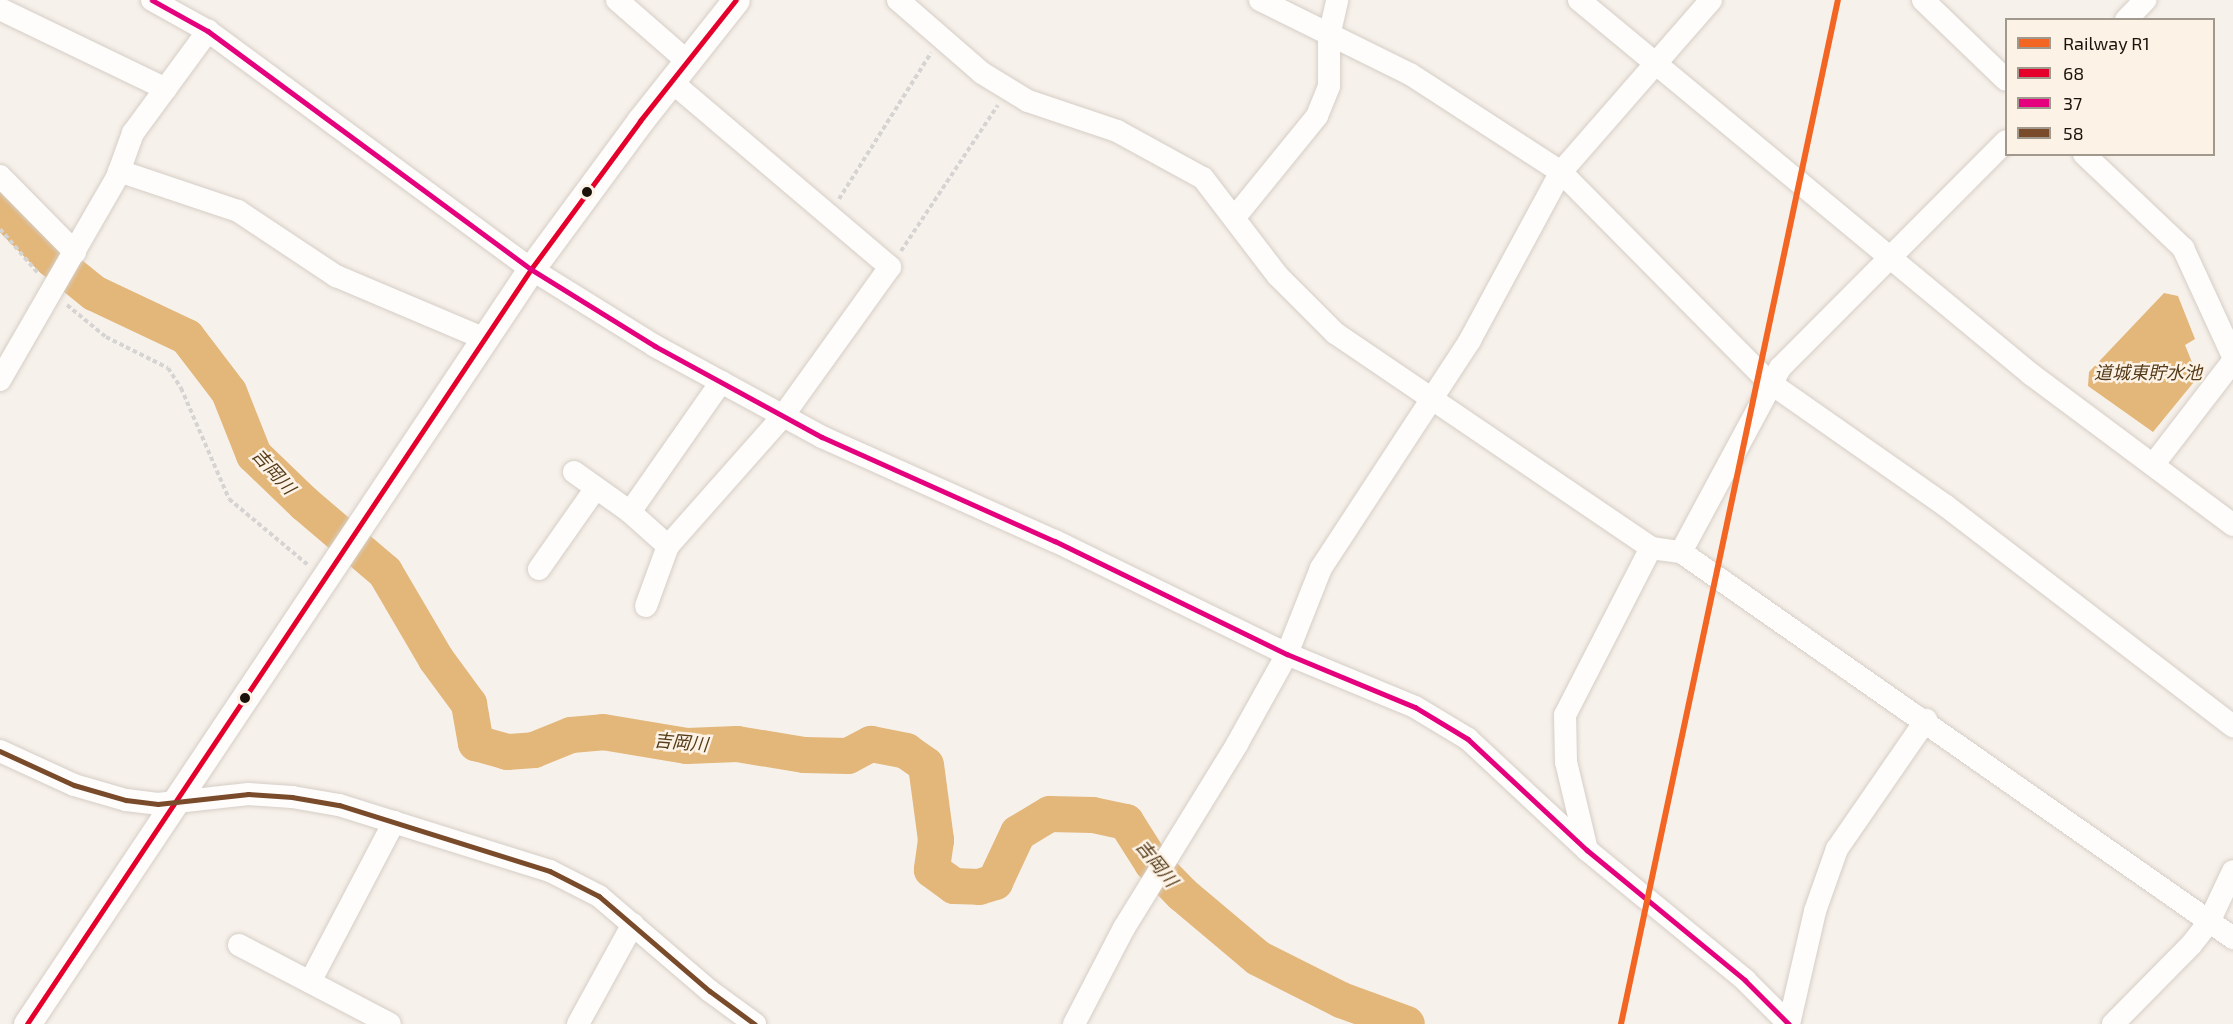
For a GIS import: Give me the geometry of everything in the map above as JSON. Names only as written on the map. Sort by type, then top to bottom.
[{"type":"main road","points":[[27,1024],[181,799],[324,579],[531,269],[736,0]]},
{"type":"street","points":[[152,0],[208,31],[531,269],[721,382],[783,416],[915,481],[1055,541],[1287,654],[1415,707],[1468,739],[1587,850],[1745,980],[1789,1024]]},
{"type":"street","points":[[617,0],[680,72],[829,215],[890,267],[783,416],[668,546],[646,606]]},
{"type":"street","points":[[898,0],[982,73],[1028,101],[1117,131],[1203,178],[1278,276],[1335,333],[1651,548],[1681,552],[1926,720],[2233,938]]},
{"type":"street","points":[[1260,0],[1410,74],[1561,172],[1769,382],[1946,507],[2233,726]]},
{"type":"street","points":[[1235,217],[1317,116],[1329,86],[1329,36],[1337,0]]},
{"type":"street","points":[[1579,0],[2032,375],[2233,525]]},
{"type":"street","points":[[1074,1024],[1124,928],[1237,744],[1287,654],[1321,568],[1470,340],[1561,172],[1711,0]]},
{"type":"street","points":[[1923,0],[2005,78]]},
{"type":"street","points":[[2128,18],[2145,0]]},
{"type":"street","points":[[0,9],[166,88]]},
{"type":"street","points":[[0,380],[53,294],[119,171],[133,134],[208,31]]},
{"type":"street","points":[[1681,552],[1769,382],[1889,257],[2005,143]]},
{"type":"street","points":[[2086,156],[2184,248],[2233,356]]},
{"type":"street","points":[[119,171],[238,211],[336,276],[485,339]]},
{"type":"street","points":[[0,176],[74,255]]},
{"type":"street","points":[[2153,465],[2233,361]]},
{"type":"street","points":[[630,512],[721,382]]},
{"type":"street","points":[[574,472],[630,512],[668,546]]},
{"type":"street","points":[[539,569],[596,488]]},
{"type":"street","points":[[1587,850],[1566,762],[1565,715],[1651,548]]},
{"type":"street","points":[[1789,1024],[1815,911],[1837,849],[1926,720]]},
{"type":"street","points":[[0,751],[74,784],[126,800],[158,804],[181,799],[248,794],[292,797],[339,805],[550,871],[598,896],[710,991],[755,1024]]},
{"type":"street","points":[[310,982],[394,822]]},
{"type":"street","points":[[2113,1024],[2191,945],[2209,922],[2233,871]]},
{"type":"street","points":[[578,1024],[633,924]]},
{"type":"street","points":[[239,945],[390,1024]]},
{"type":"path","points":[[829,215],[941,37]]},
{"type":"path","points":[[890,267],[1008,89]]},
{"type":"path","points":[[0,229],[17,245],[53,294],[106,337],[168,369],[185,397],[230,499],[324,579]]},
{"type":"water","name":"道城東貯水池","points":[[2164,293],[2178,296],[2195,339],[2185,345],[2198,377],[2153,432],[2088,386],[2089,372]]},
{"type":"waterway","name":"吉岡川","points":[[0,207],[52,259],[94,293],[187,337],[229,392],[254,455],[305,504],[385,572],[436,659],[469,704],[476,743],[507,752],[534,750],[571,735],[603,732],[687,746],[737,744],[804,755],[848,756],[871,744],[906,751],[926,765],[936,840],[932,870],[954,886],[979,887],[995,882],[1018,833],[1050,814],[1093,815],[1126,822],[1152,863],[1182,894],[1258,958],[1341,1000],[1407,1024]]},
{"type":"rail line","name":"R1","points":[[1621,1024],[1838,0]]},
{"type":"transit line","name":"37","points":[[152,0],[208,31],[531,269],[655,346],[822,437],[1055,541],[1287,654],[1415,707],[1468,739],[1587,850],[1745,980],[1789,1024]]},
{"type":"transit line","name":"68","points":[[27,1024],[531,269],[640,121],[736,0]]},
{"type":"transit line","name":"58","points":[[0,751],[74,785],[126,800],[158,804],[248,794],[292,797],[339,805],[550,871],[599,896],[710,991],[755,1024]]}]
